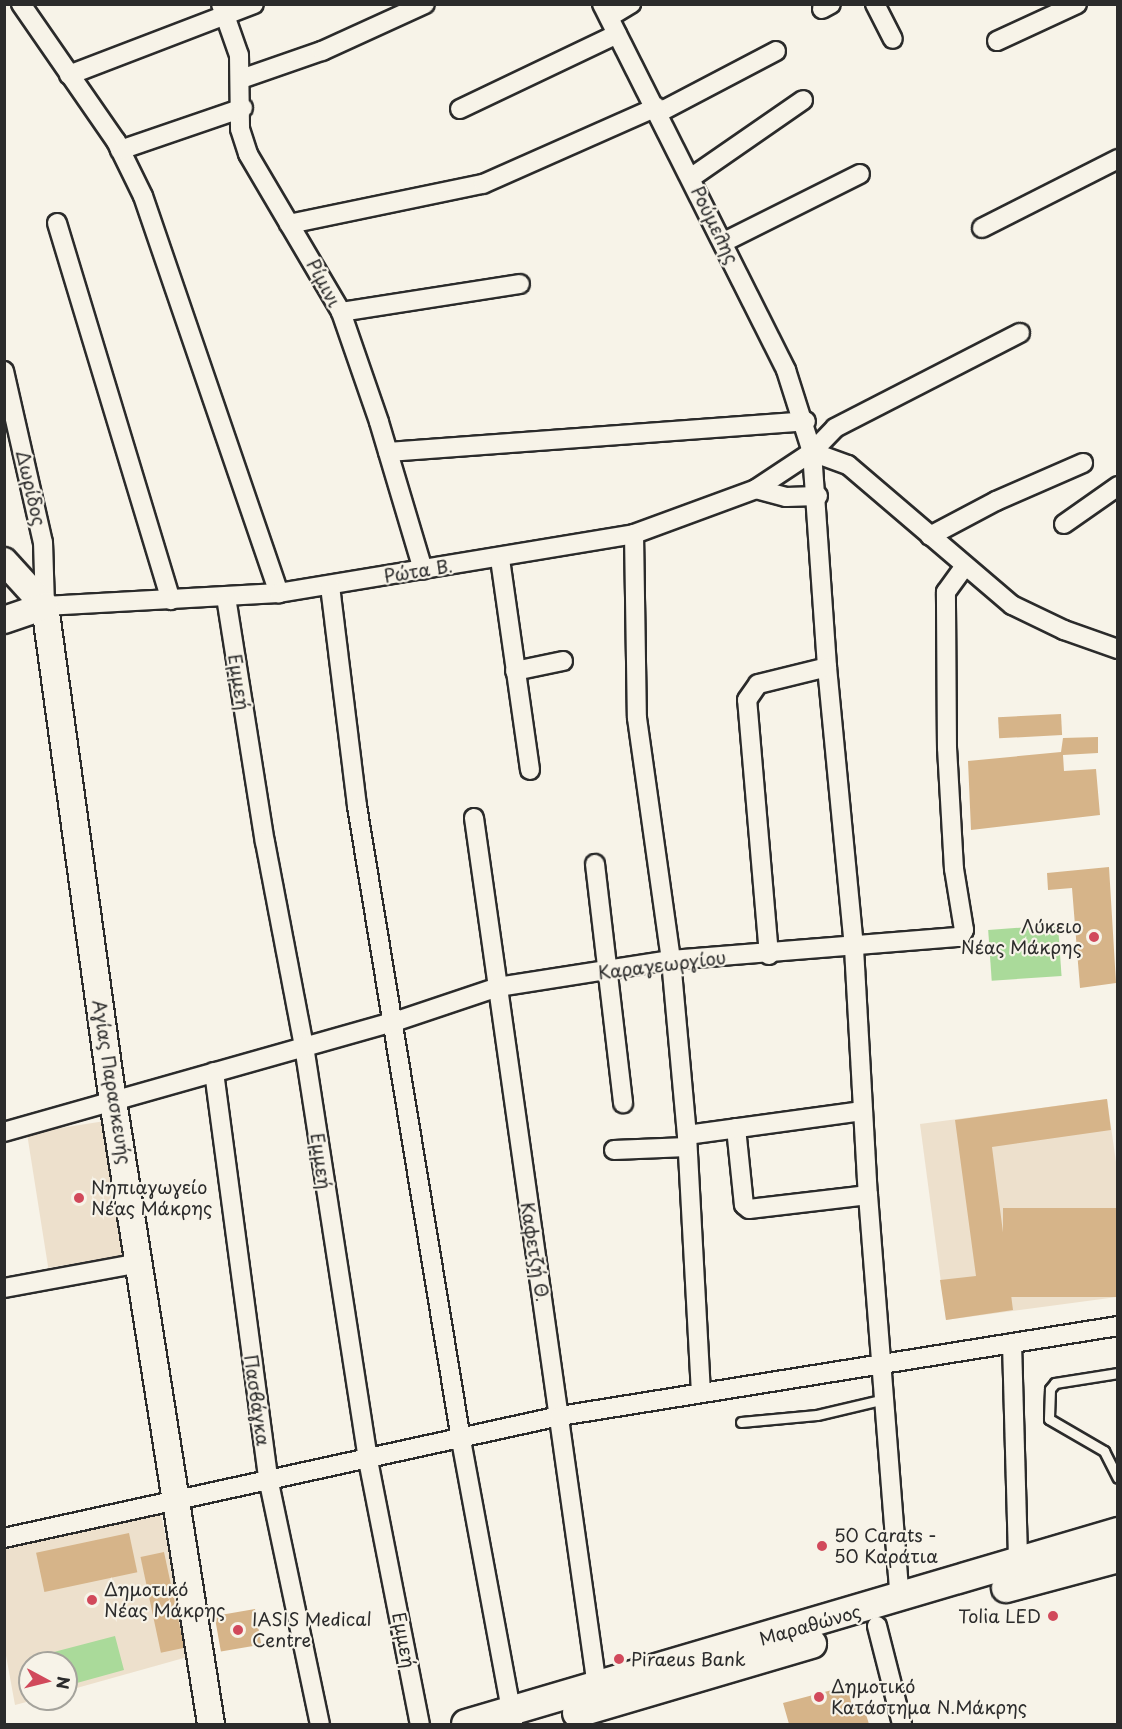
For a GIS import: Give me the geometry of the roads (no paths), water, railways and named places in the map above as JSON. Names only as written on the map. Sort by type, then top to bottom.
[{"type":"main road","name":"Μαραθώνος","points":[[466,1725],[512,1718],[597,1687],[1018,1564],[1118,1532]]},
{"type":"main road","name":"Μαραθώνος","points":[[538,1725],[1118,1558]]},
{"type":"street","points":[[21,4],[120,150],[143,196],[279,593]]},
{"type":"street","points":[[69,75],[224,10],[254,4]]},
{"type":"street","points":[[241,79],[322,51],[425,4]]},
{"type":"street","points":[[605,11],[632,4]]},
{"type":"street","points":[[875,4],[892,39]]},
{"type":"street","points":[[997,41],[1077,4]]},
{"type":"street","name":"Ρίμινι","points":[[224,10],[241,79],[243,108],[240,129],[248,154],[340,312],[388,452],[423,570]]},
{"type":"street","name":"Ρούμελης","points":[[605,11],[724,242],[806,420],[812,452],[818,496],[827,667],[854,948],[862,1111],[884,1361],[884,1399],[900,1599]]},
{"type":"street","points":[[460,109],[618,34]]},
{"type":"street","points":[[289,224],[483,184],[658,110],[776,51]]},
{"type":"street","points":[[692,177],[803,100]]},
{"type":"street","points":[[120,150],[243,108]]},
{"type":"street","points":[[982,228],[1118,159]]},
{"type":"street","points":[[724,242],[860,174]]},
{"type":"street","points":[[57,222],[171,600]]},
{"type":"street","points":[[340,312],[520,284]]},
{"type":"street","name":"Ρώτα Β.","points":[[4,620],[45,606],[279,593],[500,559],[634,534],[756,489],[812,452],[835,428],[1020,333]]},
{"type":"street","name":"Δωρίδος","points":[[4,371],[43,542],[45,606]]},
{"type":"street","points":[[388,452],[806,420]]},
{"type":"street","points":[[812,452],[849,465],[965,566],[1030,616],[1118,649]]},
{"type":"street","points":[[930,536],[996,501],[1083,464]]},
{"type":"street","points":[[1064,524],[1118,486]]},
{"type":"street","points":[[756,489],[786,496],[818,496]]},
{"type":"street","points":[[634,534],[637,717],[671,960],[687,1141],[701,1393]]},
{"type":"street","points":[[500,559],[530,770]]},
{"type":"street","points":[[4,561],[45,606]]},
{"type":"street","name":"Καραγεωργίου","points":[[4,1132],[394,1022],[498,987],[671,960],[954,941],[964,930],[950,829],[946,592],[965,566]]},
{"type":"street","points":[[330,586],[357,806],[461,1440],[512,1718]]},
{"type":"street","name":"Εμμεή","points":[[226,597],[265,842],[304,1046],[368,1460],[420,1725]]},
{"type":"street","name":"Αγίας Παρασκευής","points":[[45,606],[113,1101],[140,1263],[173,1499],[210,1725]]},
{"type":"street","points":[[515,671],[563,662]]},
{"type":"street","points":[[769,955],[747,700],[758,684],[827,667]]},
{"type":"street","name":"Καφετζή Θ.","points":[[474,818],[597,1687]]},
{"type":"street","points":[[595,864],[623,1103]]},
{"type":"street","name":"Πασβάγκα","points":[[214,1072],[268,1478],[320,1725]]},
{"type":"street","points":[[614,1150],[687,1141],[736,1128],[862,1111]]},
{"type":"street","points":[[736,1128],[744,1205],[749,1209],[868,1195]]},
{"type":"street","points":[[4,1288],[140,1263]]},
{"type":"street","points":[[4,1538],[268,1478],[461,1440],[560,1416],[884,1361],[1118,1326]]},
{"type":"street","points":[[1012,1343],[1018,1564]]},
{"type":"street","points":[[877,1626],[902,1725]]},
{"type":"lane","points":[[1118,1373],[1055,1383],[1050,1389],[1049,1419],[1104,1451],[1118,1478]]},
{"type":"lane","points":[[741,1422],[817,1415],[884,1399]]},
{"type":"place","name":"Λύκειο Νέας Μάκρης","points":[[1094,937]]},
{"type":"place","name":"Νηπιαγωγείο Νέας Μάκρης","points":[[79,1198]]},
{"type":"place","name":"50 Carats - 50 Καράτια","points":[[822,1546]]},
{"type":"place","name":"Δημοτικό Νέας Μάκρης","points":[[92,1600]]},
{"type":"place","name":"Tolia LED","points":[[1053,1616]]},
{"type":"place","name":"IASIS Medical Centre","points":[[238,1630]]},
{"type":"place","name":"Piraeus Bank","points":[[619,1659]]},
{"type":"place","name":"Δημοτικό Κατάστημα Ν.Μάκρης","points":[[819,1697]]}]
